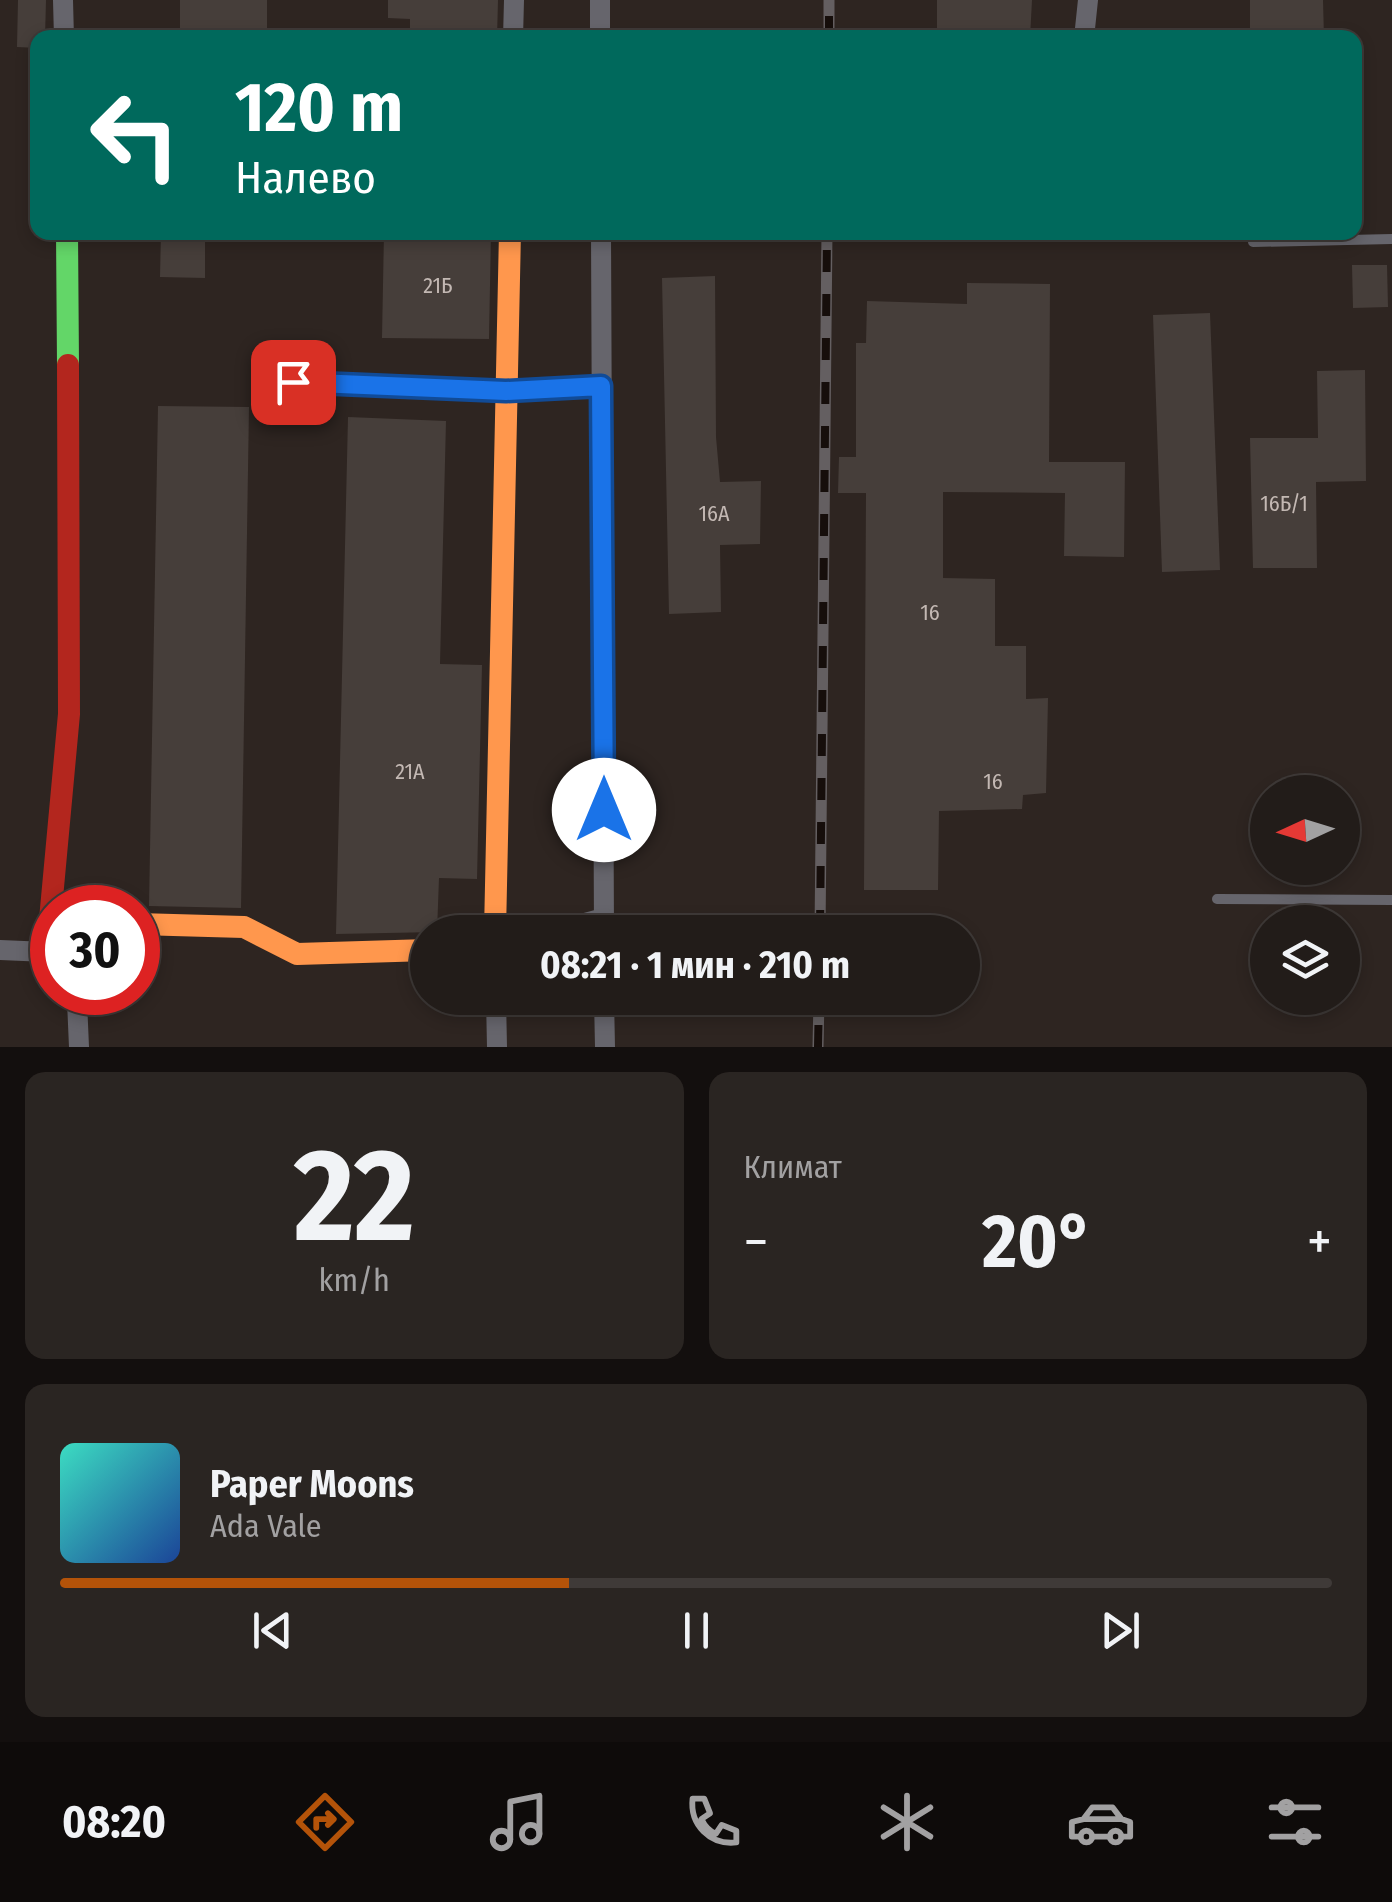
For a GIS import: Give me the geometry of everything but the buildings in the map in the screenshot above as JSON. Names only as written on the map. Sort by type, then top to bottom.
[{"type":"street","points":[[63,0],[64,30]]},
{"type":"street","points":[[513,30],[514,0]]},
{"type":"street","points":[[600,0],[600,30]]},
{"type":"street","points":[[1085,30],[1088,0]]},
{"type":"street","points":[[56,885],[69,714],[67,240]]},
{"type":"street","points":[[495,915],[510,240]]},
{"type":"street","points":[[601,240],[604,915]]},
{"type":"street","points":[[293,382],[506,391],[601,386]]},
{"type":"street","points":[[160,924],[244,926],[297,954],[410,951]]},
{"type":"street","points":[[0,950],[30,952]]},
{"type":"street","points":[[78,1015],[79,1047]]},
{"type":"street","points":[[496,1015],[497,1047]]},
{"type":"street","points":[[604,1015],[605,1047]]},
{"type":"lane","points":[[1362,240],[1392,239]]},
{"type":"lane","points":[[1253,242],[1346,240]]},
{"type":"lane","points":[[1216,899],[1392,900]]},
{"type":"railway","points":[[829,0],[829,30]]},
{"type":"railway","points":[[820,915],[827,240]]},
{"type":"railway","points":[[818,1047],[819,1015]]},
{"type":"traffic: fast","points":[[67,240],[68,365]]},
{"type":"traffic: slow","points":[[495,915],[510,240]]},
{"type":"traffic: slow","points":[[160,925],[244,927],[297,954],[410,951]]},
{"type":"traffic: jam","points":[[53,885],[69,714],[68,365]]},
{"type":"route","points":[[293,382],[506,391],[601,386],[604,810]]}]
